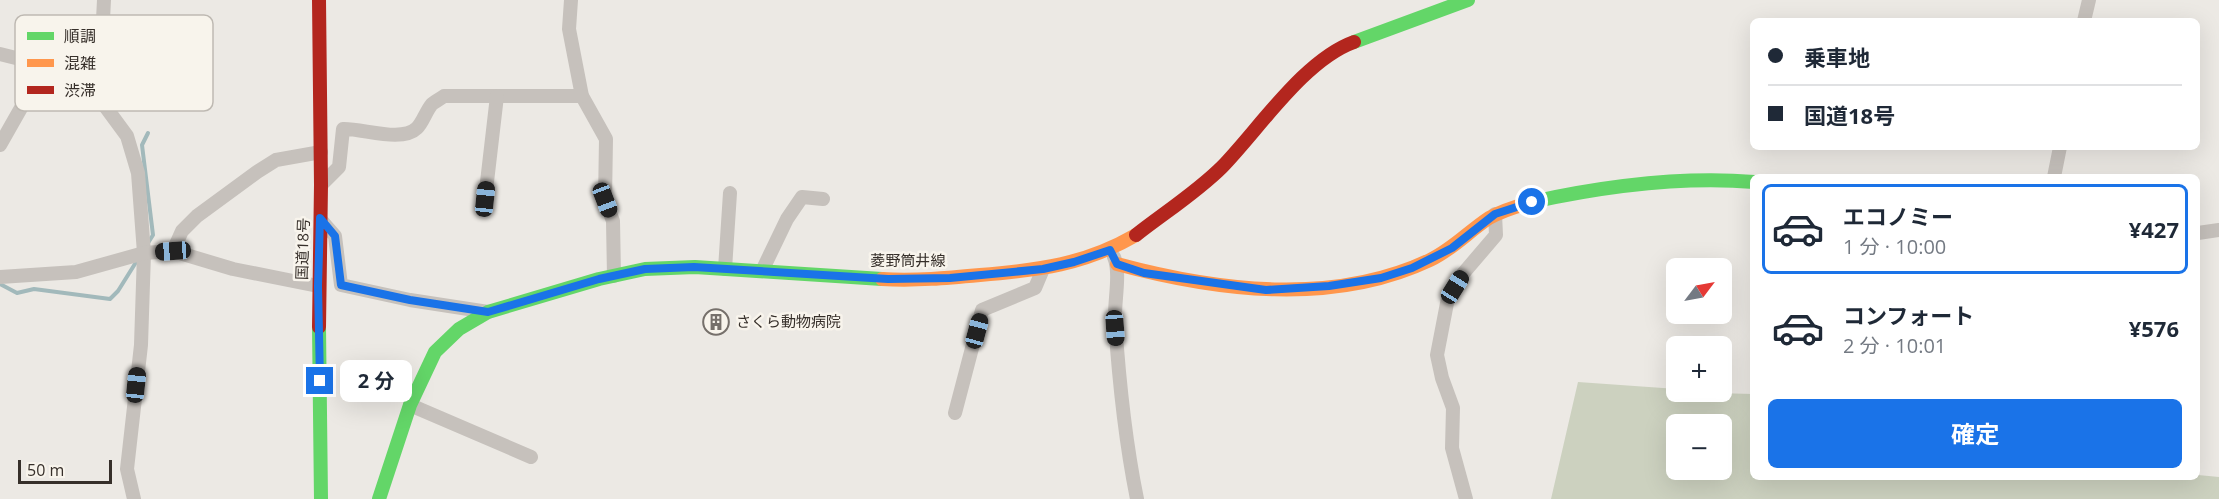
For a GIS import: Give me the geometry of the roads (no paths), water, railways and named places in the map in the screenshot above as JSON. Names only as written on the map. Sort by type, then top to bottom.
[{"type":"main road","name":"国道18号","points":[[319,0],[321,185],[318,286],[321,499]]},
{"type":"main road","name":"菱野筒井線","points":[[379,499],[410,405],[435,352],[459,329],[488,312],[645,269],[694,267],[888,279],[950,278],[1043,269],[1074,262],[1110,250],[1136,235],[1221,168],[1293,88],[1320,62],[1345,45],[1468,0]]},
{"type":"main road","points":[[1117,264],[1144,273],[1266,290],[1329,286],[1381,278],[1412,268],[1452,248],[1495,214],[1532,202],[1592,189],[1656,181],[1750,182]]},
{"type":"street","points":[[103,15],[104,0]]},
{"type":"street","points":[[571,0],[569,30],[582,96],[606,139],[605,200],[613,221],[614,276]]},
{"type":"street","points":[[2085,18],[2089,0]]},
{"type":"street","points":[[0,54],[15,57]]},
{"type":"street","points":[[321,185],[339,167],[343,129],[406,134],[417,128],[432,105],[444,96],[582,96]]},
{"type":"street","points":[[485,199],[497,96]]},
{"type":"street","points":[[0,145],[19,111]]},
{"type":"street","points":[[109,111],[127,136],[138,173],[144,253],[141,345],[127,469],[134,499]]},
{"type":"street","points":[[2055,174],[2059,150]]},
{"type":"street","points":[[173,251],[182,231],[197,216],[257,172],[276,160],[321,152]]},
{"type":"street","points":[[725,269],[730,193]]},
{"type":"street","points":[[762,272],[786,219],[802,197],[823,199]]},
{"type":"street","points":[[1466,499],[1452,448],[1453,408],[1437,356],[1448,298],[1461,276],[1496,235],[1495,214]]},
{"type":"street","points":[[320,218],[335,236],[341,285],[410,300],[488,312]]},
{"type":"street","points":[[2200,233],[2219,230]]},
{"type":"street","points":[[1110,250],[1117,264],[1114,308],[1118,367],[1124,427],[1137,499]]},
{"type":"street","points":[[0,277],[76,272],[144,253],[173,251],[233,269],[318,286]]},
{"type":"street","points":[[955,413],[982,310],[1035,288],[1043,269]]},
{"type":"street","points":[[410,405],[531,457]]},
{"type":"waterway","points":[[148,133],[142,145],[153,235],[148,243]]},
{"type":"waterway","points":[[0,284],[17,293],[34,289],[110,299],[118,291],[138,259]]},
{"type":"place","name":"さくら動物病院","points":[[716,322]]}]
